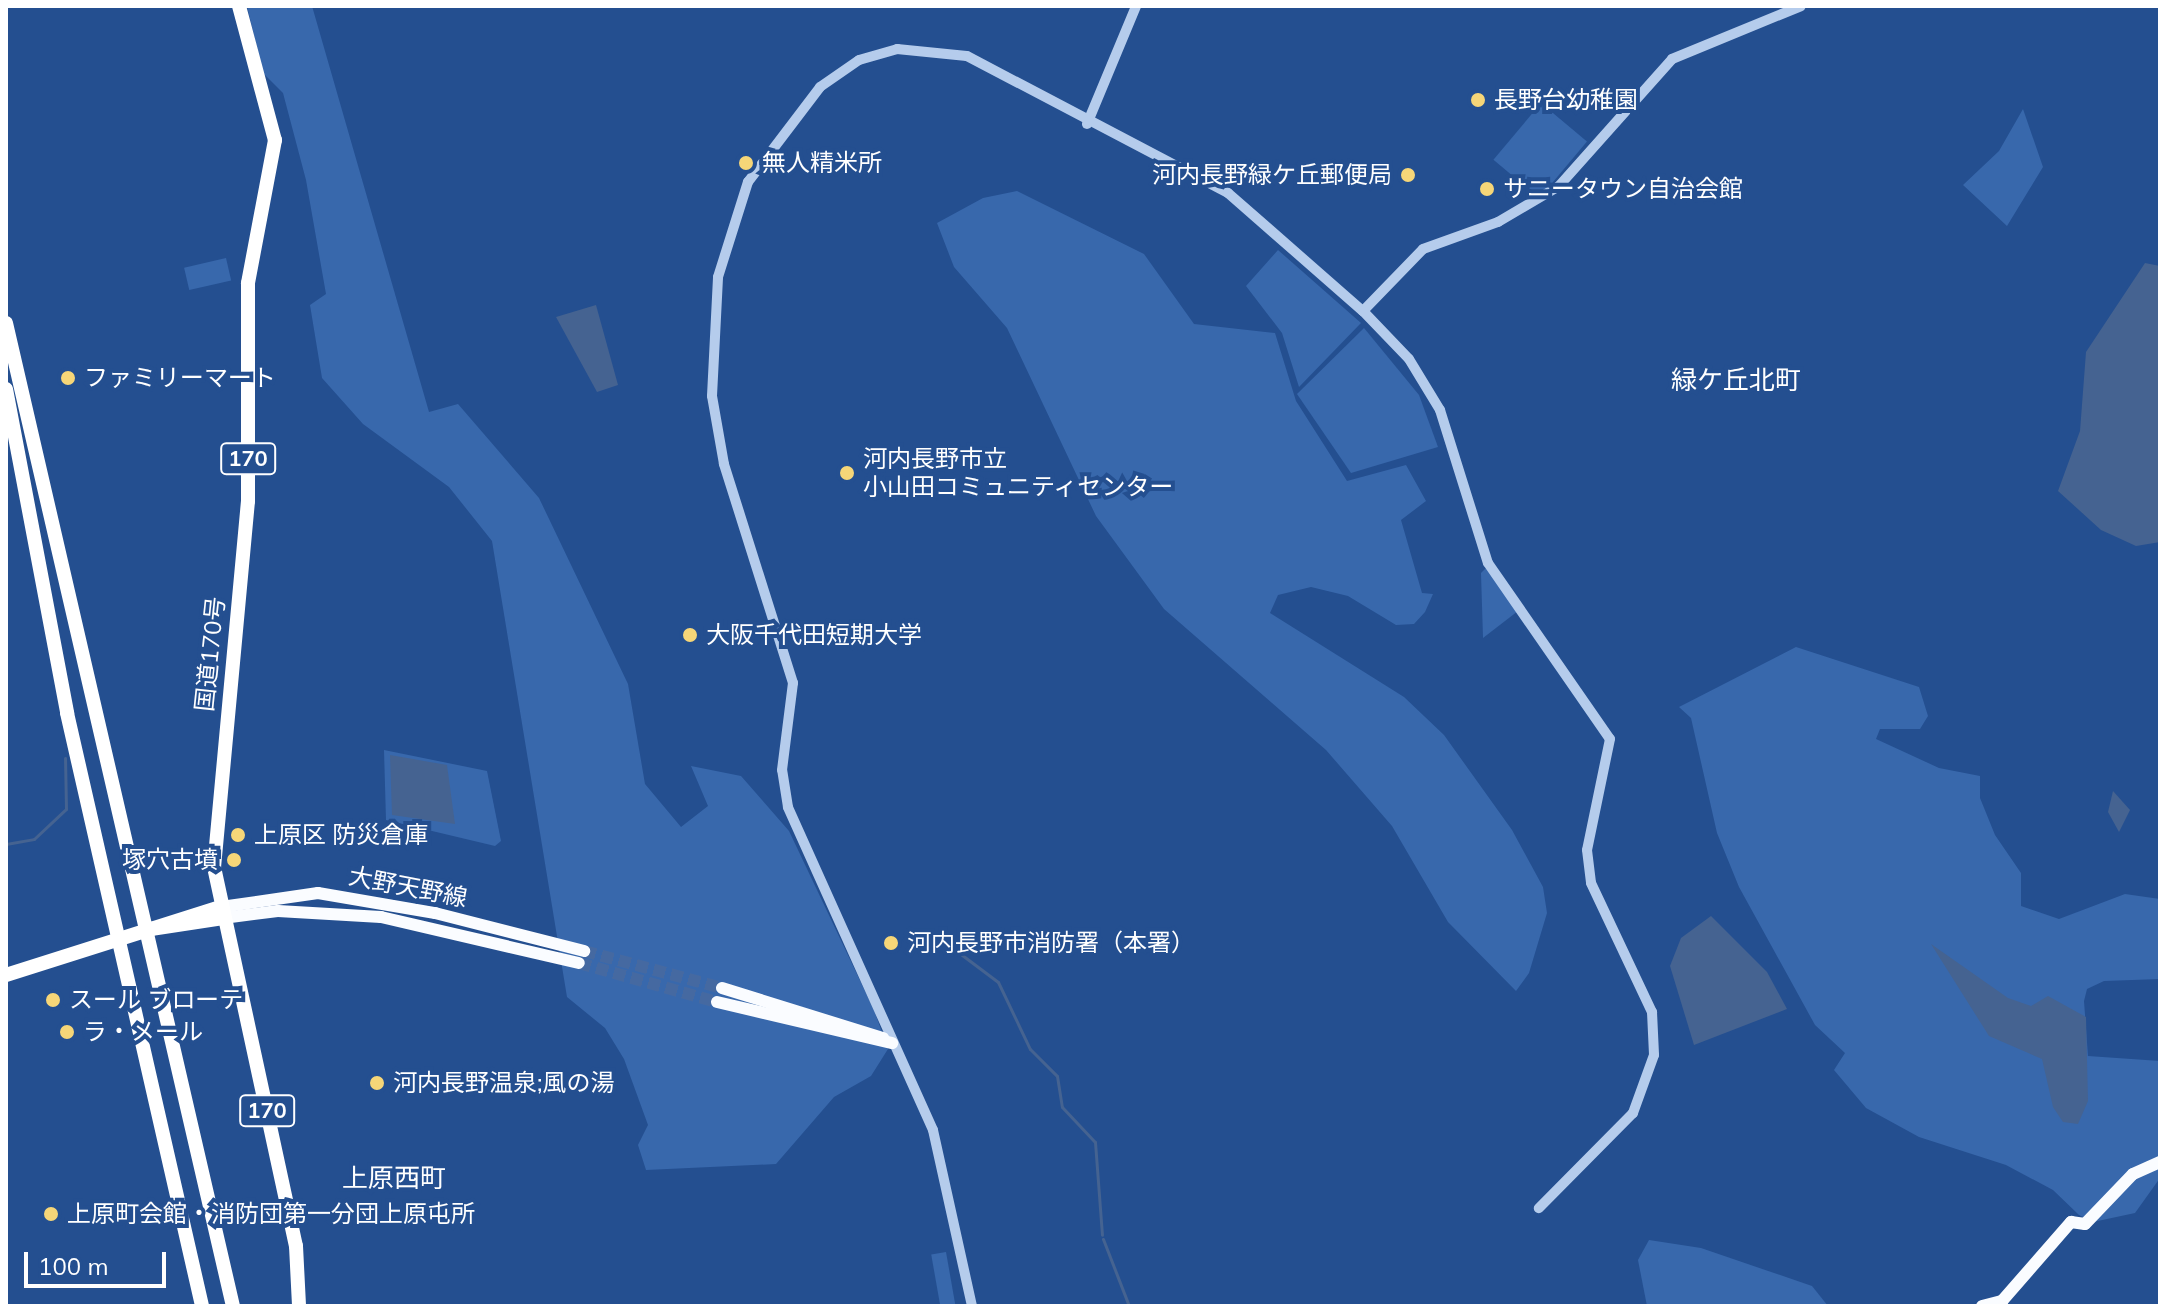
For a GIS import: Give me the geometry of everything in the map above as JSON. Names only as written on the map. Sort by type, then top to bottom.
[{"type":"highway","name":"国道170号","points":[[239,6],[275,140],[248,283],[248,501],[213,830],[222,912],[296,1246],[299,1306]]},
{"type":"highway","points":[[6,323],[151,929],[233,1306]]},
{"type":"highway","points":[[6,389],[47,620],[202,1306]]},
{"type":"highway","points":[[6,975],[151,929],[222,912]]},
{"type":"main road","name":"大野天野線","points":[[318,893],[582,957],[381,917],[278,911],[222,912],[318,893]]},
{"type":"main road","points":[[722,988],[892,1043]]},
{"type":"main road","points":[[717,1002],[892,1043]]},
{"type":"main road","points":[[1982,1306],[2002,1301],[2071,1222],[2085,1224],[2133,1174],[2160,1162]]},
{"type":"street","points":[[1087,124],[1136,6]]},
{"type":"street","points":[[1363,311],[1423,249],[1498,222],[1559,186],[1672,59],[1801,6]]},
{"type":"street","points":[[972,1306],[933,1130],[788,807],[782,770],[793,683],[717,434],[711,360],[718,277],[737,206],[760,162],[820,87],[859,60],[897,49],[951,51],[1087,124],[1155,151],[1228,193],[1363,311],[1409,359],[1440,410],[1488,563],[1610,739],[1589,868],[1597,904],[1650,997],[1654,1055],[1623,1126],[1539,1208]]},
{"type":"shaded area","points":[[247,6],[312,6],[429,412],[458,404],[539,498],[628,684],[645,784],[681,827],[708,806],[691,766],[741,776],[789,831],[874,1010],[888,1049],[871,1076],[834,1097],[776,1164],[646,1170],[638,1145],[648,1125],[624,1059],[605,1028],[567,997],[492,541],[449,487],[363,424],[322,378],[310,305],[326,294],[306,180],[283,93],[263,73]]},
{"type":"shaded area","points":[[1541,103],[1587,142],[1539,198],[1493,160]]},
{"type":"shaded area","points":[[2023,109],[2043,167],[2007,226],[1963,185],[1999,151]]},
{"type":"shaded area","points":[[1017,191],[1144,254],[1194,324],[1275,333],[1296,401],[1347,481],[1406,465],[1426,501],[1401,520],[1422,593],[1433,594],[1425,612],[1414,624],[1396,625],[1348,596],[1311,587],[1278,595],[1270,613],[1404,697],[1444,735],[1512,830],[1543,887],[1547,913],[1529,973],[1516,991],[1448,922],[1392,826],[1326,750],[1164,609],[1096,516],[1007,328],[954,267],[937,223],[983,198]]},
{"type":"shaded area","points":[[1278,250],[1361,323],[1299,387],[1282,333],[1246,286]]},
{"type":"shaded area","points":[[226,258],[231,280],[189,290],[184,268]]},
{"type":"shaded area","points":[[2145,263],[2160,266],[2160,542],[2136,546],[2101,530],[2058,491],[2080,431],[2086,352]]},
{"type":"shaded area","points":[[596,305],[618,385],[597,392],[556,317]]},
{"type":"shaded area","points":[[1364,328],[1419,395],[1438,447],[1351,473],[1297,394]]},
{"type":"shaded area","points":[[1486,568],[1518,611],[1483,638],[1481,573]]},
{"type":"shaded area","points":[[1796,647],[1919,687],[1928,716],[1920,729],[1880,729],[1876,739],[1939,768],[1980,776],[1980,798],[1995,835],[2021,873],[2021,906],[2059,919],[2125,894],[2160,899],[2160,979],[2104,981],[2087,989],[2084,1001],[2088,1056],[2160,1061],[2160,1178],[2135,1213],[2093,1222],[2079,1215],[2053,1190],[2006,1165],[1919,1137],[1866,1108],[1834,1070],[1845,1053],[1815,1025],[1739,887],[1717,833],[1691,718],[1679,707]]},
{"type":"shaded area","points":[[384,750],[487,771],[501,841],[495,846],[386,820]]},
{"type":"shaded area","points":[[390,755],[447,765],[455,824],[392,815]]},
{"type":"shaded area","points":[[2113,791],[2130,810],[2119,832],[2108,812]]},
{"type":"shaded area","points":[[1711,916],[1767,972],[1787,1009],[1694,1045],[1670,966],[1681,938]]},
{"type":"shaded area","points":[[1931,944],[2008,998],[2031,1006],[2048,996],[2086,1017],[2088,1101],[2078,1124],[2063,1122],[2053,1107],[2042,1059],[1989,1036]]},
{"type":"shaded area","points":[[1649,1240],[1701,1248],[1812,1286],[1828,1306],[1647,1306],[1638,1260]]},
{"type":"shaded area","points":[[946,1252],[956,1306],[940,1306],[931,1255]]},
{"type":"waterway","points":[[6,844],[34,839],[66,809],[65,758]]},
{"type":"waterway","points":[[954,949],[998,982],[1030,1049],[1057,1076],[1062,1107],[1095,1142],[1102,1235]]},
{"type":"waterway","points":[[1103,1239],[1129,1306]]},
{"type":"tunnel","points":[[584,951],[722,988]]},
{"type":"tunnel","points":[[579,963],[717,1002]]},
{"type":"place","name":"長野台幼稚園","points":[[1478,100]]},
{"type":"place","name":"無人精米所","points":[[746,163]]},
{"type":"place","name":"河内長野緑ケ丘郵便局","points":[[1408,175]]},
{"type":"place","name":"サニータウン自治会館","points":[[1487,189]]},
{"type":"place","name":"ファミリーマート","points":[[68,378]]},
{"type":"place","name":"河内長野市立 小山田コミュニティセンター","points":[[847,473]]},
{"type":"place","name":"大阪千代田短期大学","points":[[690,635]]},
{"type":"place","name":"上原区 防災倉庫","points":[[238,835]]},
{"type":"place","name":"塚穴古墳","points":[[234,860]]},
{"type":"place","name":"河内長野市消防署（本署）","points":[[891,943]]},
{"type":"place","name":"スール ブローテ","points":[[53,1000]]},
{"type":"place","name":"ラ・メール","points":[[67,1032]]},
{"type":"place","name":"河内長野温泉;風の湯","points":[[377,1083]]},
{"type":"place","name":"上原町会館・消防団第一分団上原屯所","points":[[51,1214]]},
{"type":"district","name":"緑ケ丘北町","points":[[1736,380]]},
{"type":"district","name":"上原西町","points":[[394,1178]]}]
